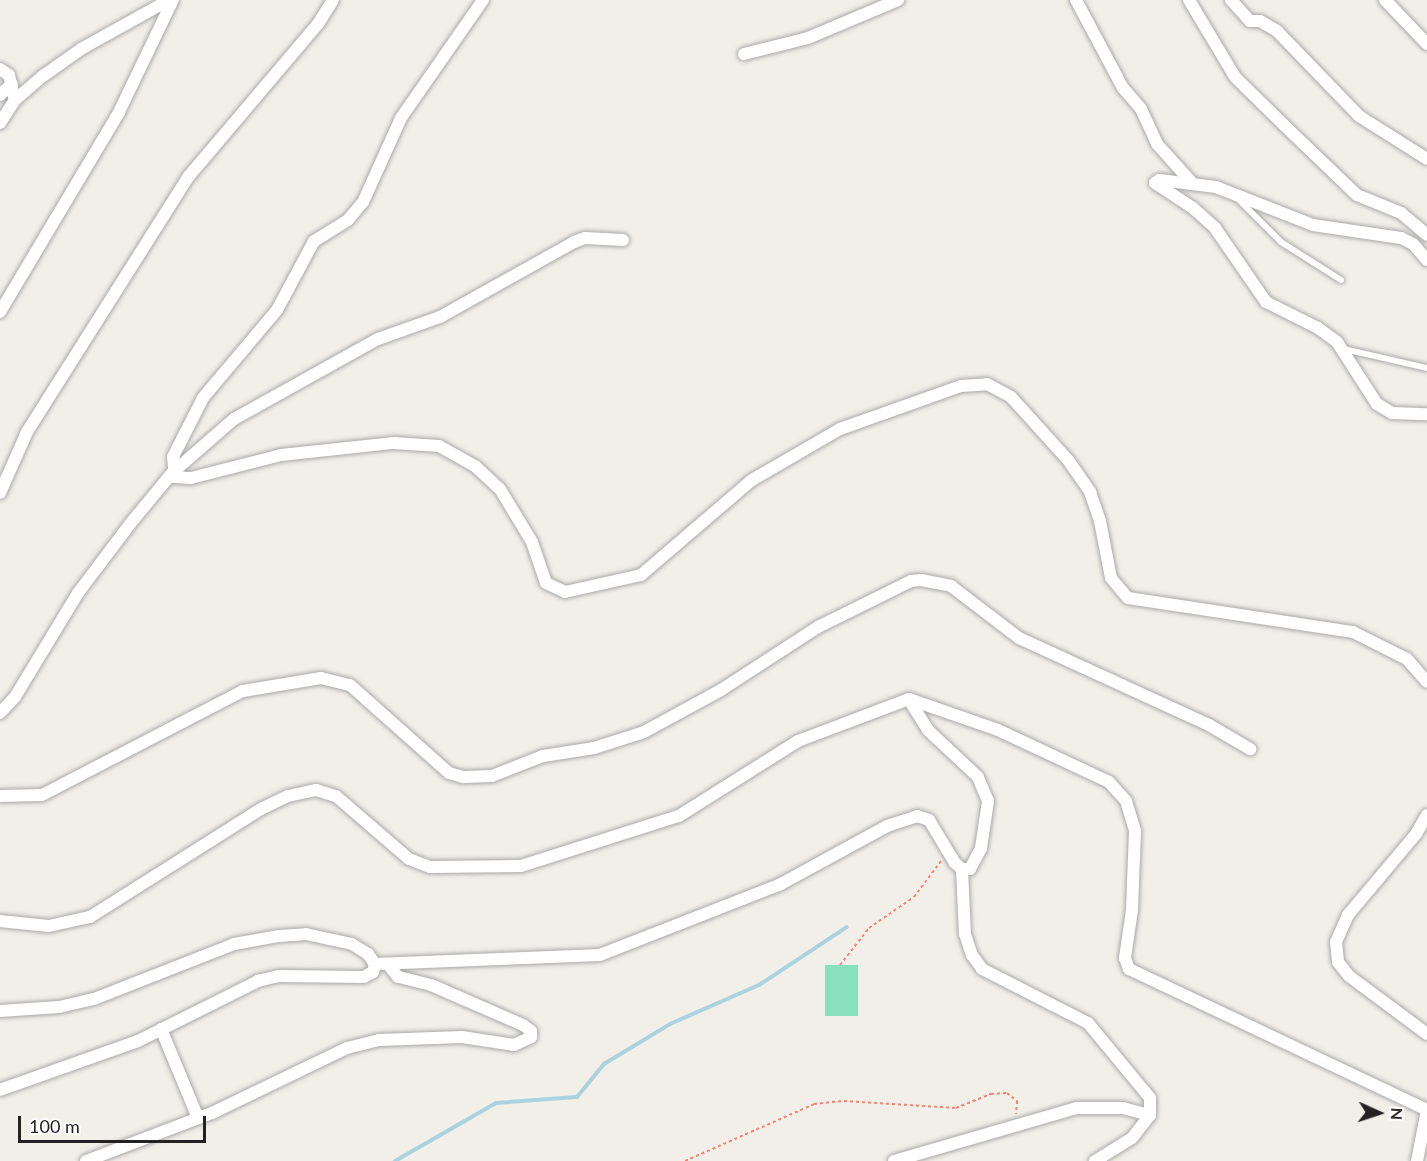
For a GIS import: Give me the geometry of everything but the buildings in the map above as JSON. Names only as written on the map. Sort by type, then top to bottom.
[{"type":"street","points":[[0,123],[15,100],[81,49],[171,0]]},
{"type":"street","points":[[0,312],[119,112],[171,0]]},
{"type":"street","points":[[0,493],[27,432],[189,176],[318,24],[333,0]]},
{"type":"street","points":[[172,473],[173,457],[203,398],[277,310],[314,241],[348,220],[363,202],[401,118],[483,0]]},
{"type":"street","points":[[744,54],[808,38],[898,0]]},
{"type":"street","points":[[1076,0],[1123,88],[1141,109],[1157,144],[1195,186]]},
{"type":"street","points":[[1189,0],[1226,65],[1286,127],[1358,195],[1408,216],[1427,235]]},
{"type":"street","points":[[1231,0],[1250,21],[1260,21],[1277,31],[1359,116],[1427,159]]},
{"type":"street","points":[[1385,0],[1427,44]]},
{"type":"street","points":[[0,69],[9,75],[15,100]]},
{"type":"street","points":[[0,95],[12,84]]},
{"type":"street","points":[[1427,260],[1413,244],[1401,238],[1313,225],[1237,194],[1159,180],[1155,183],[1215,228],[1266,302],[1318,328],[1344,349],[1381,408],[1392,413],[1427,414]]},
{"type":"street","points":[[0,713],[15,697],[78,593],[172,473],[234,418],[261,401],[327,370],[378,339],[440,317],[585,238],[623,240]]},
{"type":"street","points":[[172,473],[190,478],[281,454],[394,443],[439,446],[475,466],[500,489],[532,542],[546,583],[565,592],[641,575],[752,480],[840,429],[961,386],[987,384],[1011,397],[1068,460],[1084,484],[1100,520],[1111,578],[1128,598],[1353,632],[1407,659],[1427,682]]},
{"type":"street","points":[[0,796],[42,795],[243,691],[321,678],[350,685],[450,773],[469,778],[492,776],[543,756],[594,748],[644,732],[721,690],[818,627],[910,581],[921,580],[951,586],[1019,638],[1209,724],[1250,749]]},
{"type":"street","points":[[909,699],[928,730],[978,777],[988,801],[977,861],[970,869],[962,869]]},
{"type":"street","points":[[0,921],[49,926],[90,917],[261,809],[288,796],[316,790],[336,796],[409,859],[430,867],[521,866],[679,816],[798,741],[909,699],[998,730],[1109,782],[1126,801],[1135,831],[1132,910],[1125,958],[1129,969],[1427,1110],[1417,1161]]},
{"type":"street","points":[[1427,815],[1416,834],[1348,915],[1335,942],[1338,962],[1349,976],[1427,1034]]},
{"type":"street","points":[[375,964],[600,955],[779,885],[902,818],[916,816],[929,820],[951,856],[962,869],[965,934],[972,955],[982,969],[1088,1023],[1150,1098],[1150,1115],[1132,1138],[1095,1161]]},
{"type":"street","points":[[0,1011],[59,1007],[94,999],[234,944],[279,936],[306,934],[352,944],[368,954],[375,964],[373,972],[364,977],[279,976],[258,981],[161,1029],[0,1090]]},
{"type":"street","points":[[86,1161],[198,1118],[347,1048],[368,1042],[462,1037],[514,1045],[531,1037],[531,1031],[523,1025],[431,985],[398,977],[388,964]]},
{"type":"street","points":[[161,1029],[198,1118]]},
{"type":"street","points":[[894,1161],[1077,1108],[1123,1108],[1150,1115]]},
{"type":"lane","points":[[1237,194],[1281,242],[1341,280]]},
{"type":"lane","points":[[1344,349],[1427,368]]},
{"type":"path","points":[[840,965],[869,928],[914,897],[938,862],[951,856]]},
{"type":"path","points":[[684,1161],[814,1104],[844,1101],[956,1108],[991,1094],[1007,1093],[1017,1101],[1009,1127]]},
{"type":"green space","points":[[825,965],[858,965],[858,1016],[825,1016]]},
{"type":"waterway","points":[[395,1161],[496,1103],[577,1097],[604,1064],[670,1024],[759,985],[847,927]]}]
